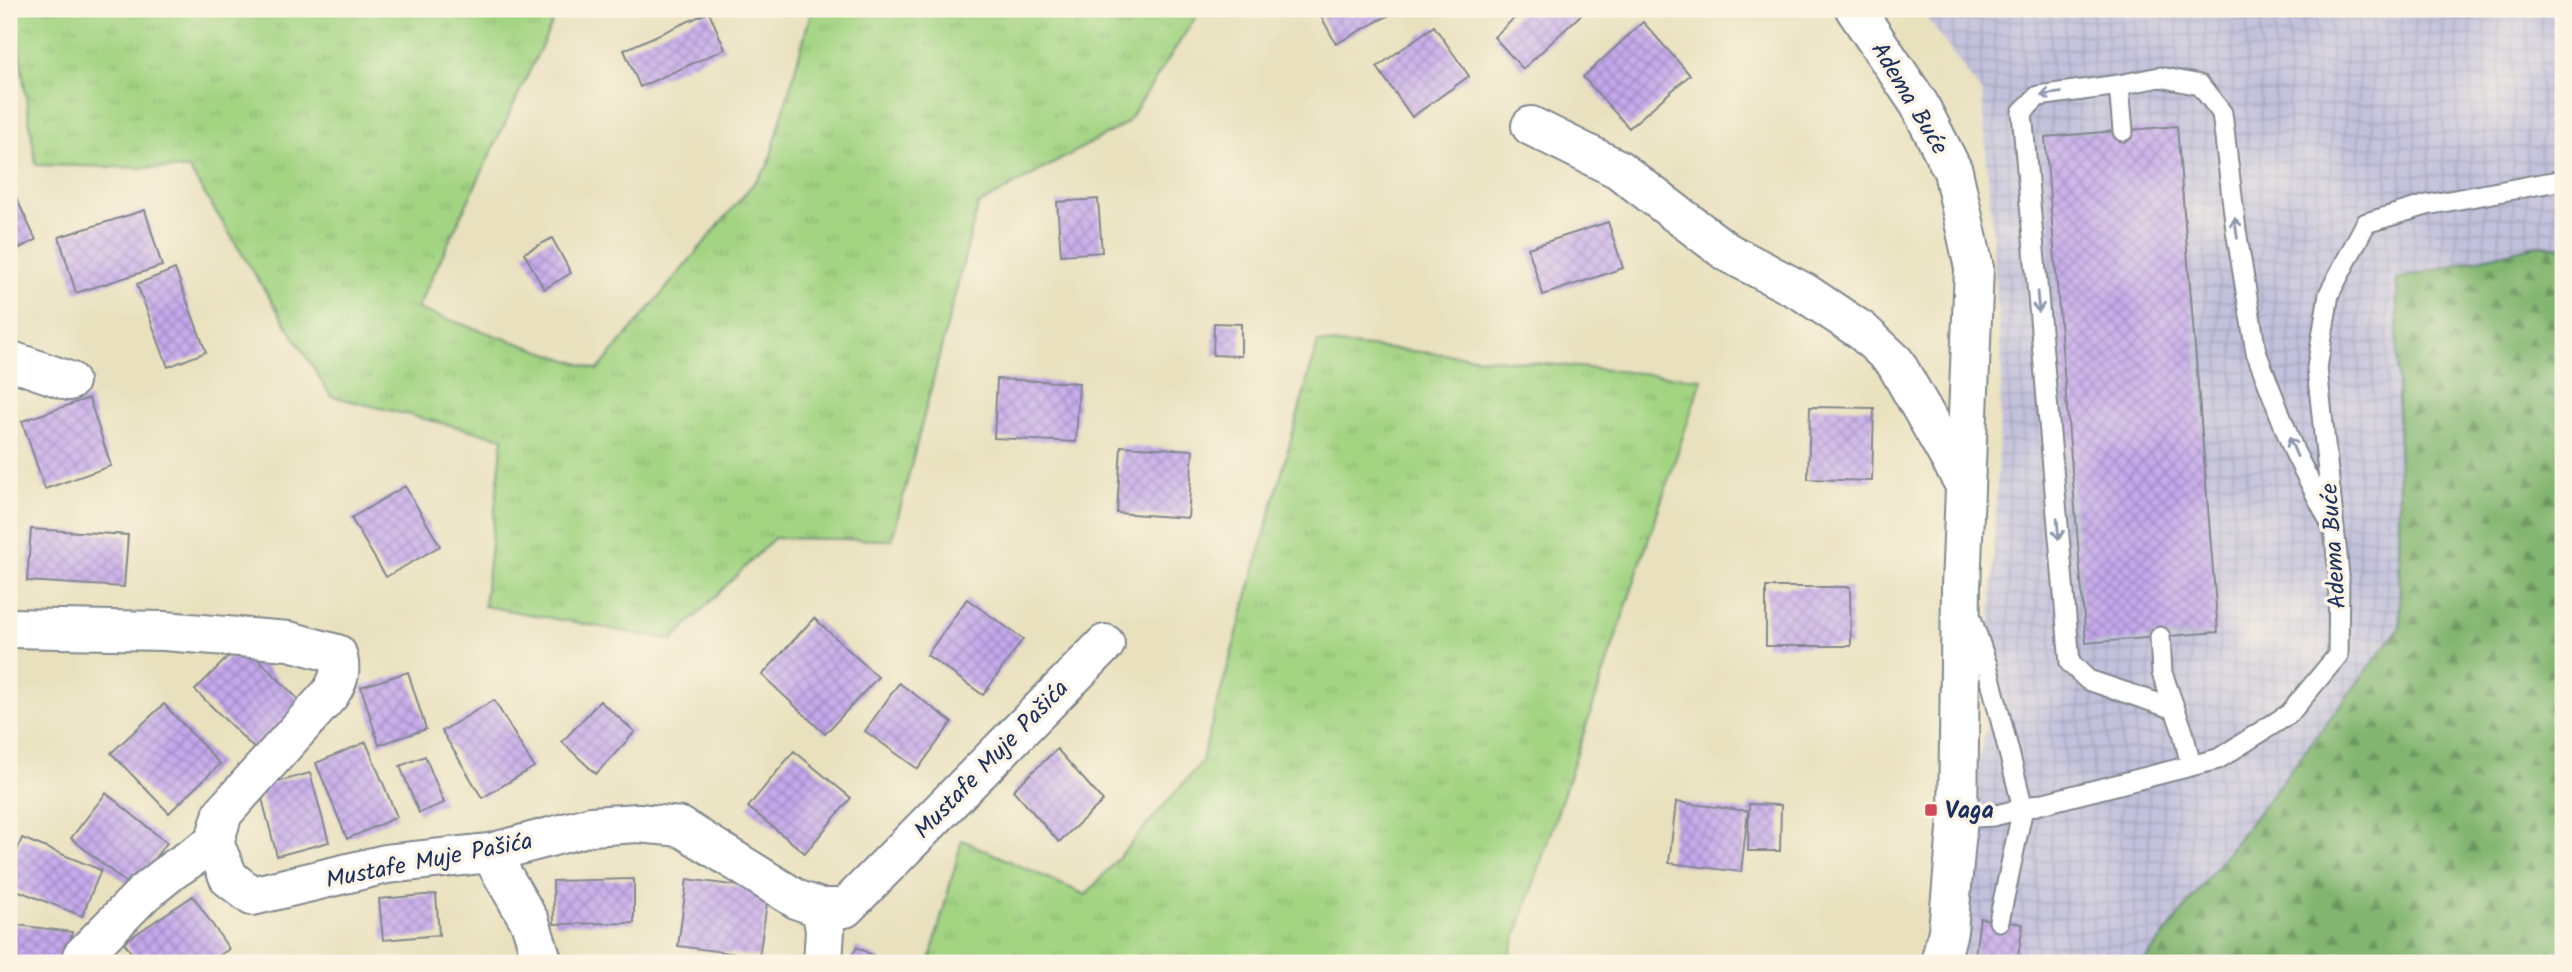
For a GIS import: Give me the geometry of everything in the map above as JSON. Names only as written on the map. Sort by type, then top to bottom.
[{"type":"street","name":"Adema Buće","points":[[1855,9],[1919,104],[1953,171],[1974,268],[1961,587],[1958,818],[1948,931],[1940,963]]},
{"type":"street","points":[[1531,126],[1618,169],[1727,253],[1805,293],[1862,331],[1895,362],[1965,485]]},
{"type":"street","points":[[9,360],[69,381]]},
{"type":"street","points":[[9,628],[164,631],[289,641],[337,654],[340,664],[339,680],[330,694],[223,813],[214,843],[143,894],[82,956]]},
{"type":"street","name":"Mustafe Muje Pašića","points":[[214,843],[229,878],[252,896],[386,864],[490,853],[591,826],[638,823],[681,827],[798,900],[821,908],[845,908],[1105,644]]},
{"type":"street","points":[[490,853],[530,922],[543,963]]},
{"type":"street","points":[[821,908],[825,930],[823,963]]},
{"type":"lane","points":[[2175,709],[2088,680],[2070,663],[2022,111],[2038,96],[2160,77],[2200,85],[2222,113],[2236,230],[2256,352],[2294,451],[2334,530]]},
{"type":"lane","points":[[2119,85],[2123,131]]},
{"type":"lane","name":"Adema Buće","points":[[1958,818],[1993,816],[2218,759],[2289,715],[2338,654],[2339,575],[2317,368],[2329,294],[2366,223],[2427,205],[2563,180]]},
{"type":"lane","points":[[1961,587],[1987,665],[2023,808],[1999,921]]},
{"type":"lane","points":[[2160,637],[2162,673],[2191,766]]},
{"type":"shaded area","points":[[1920,9],[2563,9],[2563,590],[2155,963],[1933,963],[1986,729],[2002,371],[1982,93]]},
{"type":"green space","points":[[13,9],[559,9],[417,309],[598,370],[768,166],[812,9],[1201,9],[1127,123],[978,205],[892,540],[774,538],[672,640],[484,606],[503,438],[331,396],[189,169],[36,165]]},
{"type":"green space","points":[[2537,245],[2563,247],[2563,963],[2143,963],[2400,627],[2397,279]]},
{"type":"green space","points":[[1318,342],[1702,379],[1507,963],[929,963],[962,840],[1086,895],[1201,763]]},
{"type":"building","points":[[1317,9],[1400,9],[1336,44]]},
{"type":"building","points":[[1524,9],[1587,9],[1523,69],[1494,37]]},
{"type":"building","points":[[709,12],[725,49],[640,87],[624,50]]},
{"type":"building","points":[[1643,22],[1690,75],[1629,128],[1583,77]]},
{"type":"building","points":[[1434,26],[1469,76],[1412,117],[1377,67]]},
{"type":"building","points":[[2177,126],[2218,632],[2086,643],[2045,137]]},
{"type":"building","points":[[11,187],[36,240],[9,253],[9,188]]},
{"type":"building","points":[[1098,199],[1102,252],[1061,255],[1057,202]]},
{"type":"building","points":[[145,210],[162,266],[76,293],[59,237]]},
{"type":"building","points":[[1608,222],[1623,268],[1543,295],[1528,248]]},
{"type":"building","points":[[552,238],[571,273],[544,289],[524,253]]},
{"type":"building","points":[[175,269],[206,352],[168,367],[137,284]]},
{"type":"building","points":[[1214,323],[1241,324],[1241,356],[1213,355]]},
{"type":"building","points":[[997,379],[1079,383],[1076,442],[994,438]]},
{"type":"building","points":[[89,398],[111,466],[45,489],[22,421]]},
{"type":"building","points":[[1810,407],[1874,408],[1872,481],[1808,479]]},
{"type":"building","points":[[1121,446],[1193,450],[1188,518],[1117,513]]},
{"type":"building","points":[[405,486],[440,546],[386,577],[351,518]]},
{"type":"building","points":[[31,529],[128,535],[124,587],[27,581]]},
{"type":"building","points":[[1766,587],[1850,587],[1851,646],[1766,646]]},
{"type":"building","points":[[967,599],[1023,639],[983,695],[927,655]]},
{"type":"building","points":[[814,618],[878,677],[825,734],[762,675]]},
{"type":"building","points":[[242,643],[306,707],[260,754],[195,690]]},
{"type":"building","points":[[408,672],[426,729],[379,745],[361,687]]},
{"type":"building","points":[[899,683],[952,722],[918,769],[865,731]]},
{"type":"building","points":[[494,700],[534,767],[482,798],[442,731]]},
{"type":"building","points":[[600,701],[635,732],[596,774],[562,742]]},
{"type":"building","points":[[164,704],[220,764],[169,813],[111,753]]},
{"type":"building","points":[[366,742],[397,817],[347,839],[316,763]]},
{"type":"building","points":[[1057,749],[1103,801],[1059,842],[1013,790]]},
{"type":"building","points":[[794,751],[851,798],[805,853],[748,807]]},
{"type":"building","points":[[425,756],[444,803],[419,813],[400,766]]},
{"type":"building","points":[[310,773],[329,842],[277,856],[259,787]]},
{"type":"building","points":[[106,793],[167,843],[131,887],[71,838]]},
{"type":"building","points":[[1676,802],[1748,811],[1741,872],[1669,863]]},
{"type":"building","points":[[1749,804],[1781,805],[1780,851],[1748,851]]},
{"type":"building","points":[[22,838],[101,870],[82,916],[9,887],[9,871]]},
{"type":"building","points":[[634,879],[634,923],[554,924],[553,881]]},
{"type":"building","points":[[687,879],[769,890],[759,957],[678,946]]},
{"type":"building","points":[[436,894],[439,935],[383,940],[379,899]]},
{"type":"building","points":[[193,896],[229,949],[208,963],[138,963],[124,942]]},
{"type":"building","points":[[1980,918],[2023,924],[2017,963],[1974,963]]},
{"type":"building","points":[[9,924],[72,932],[68,963],[9,963]]},
{"type":"building","points":[[857,947],[886,963],[848,963]]},
{"type":"place","name":"Vaga","points":[[1931,810]]}]
